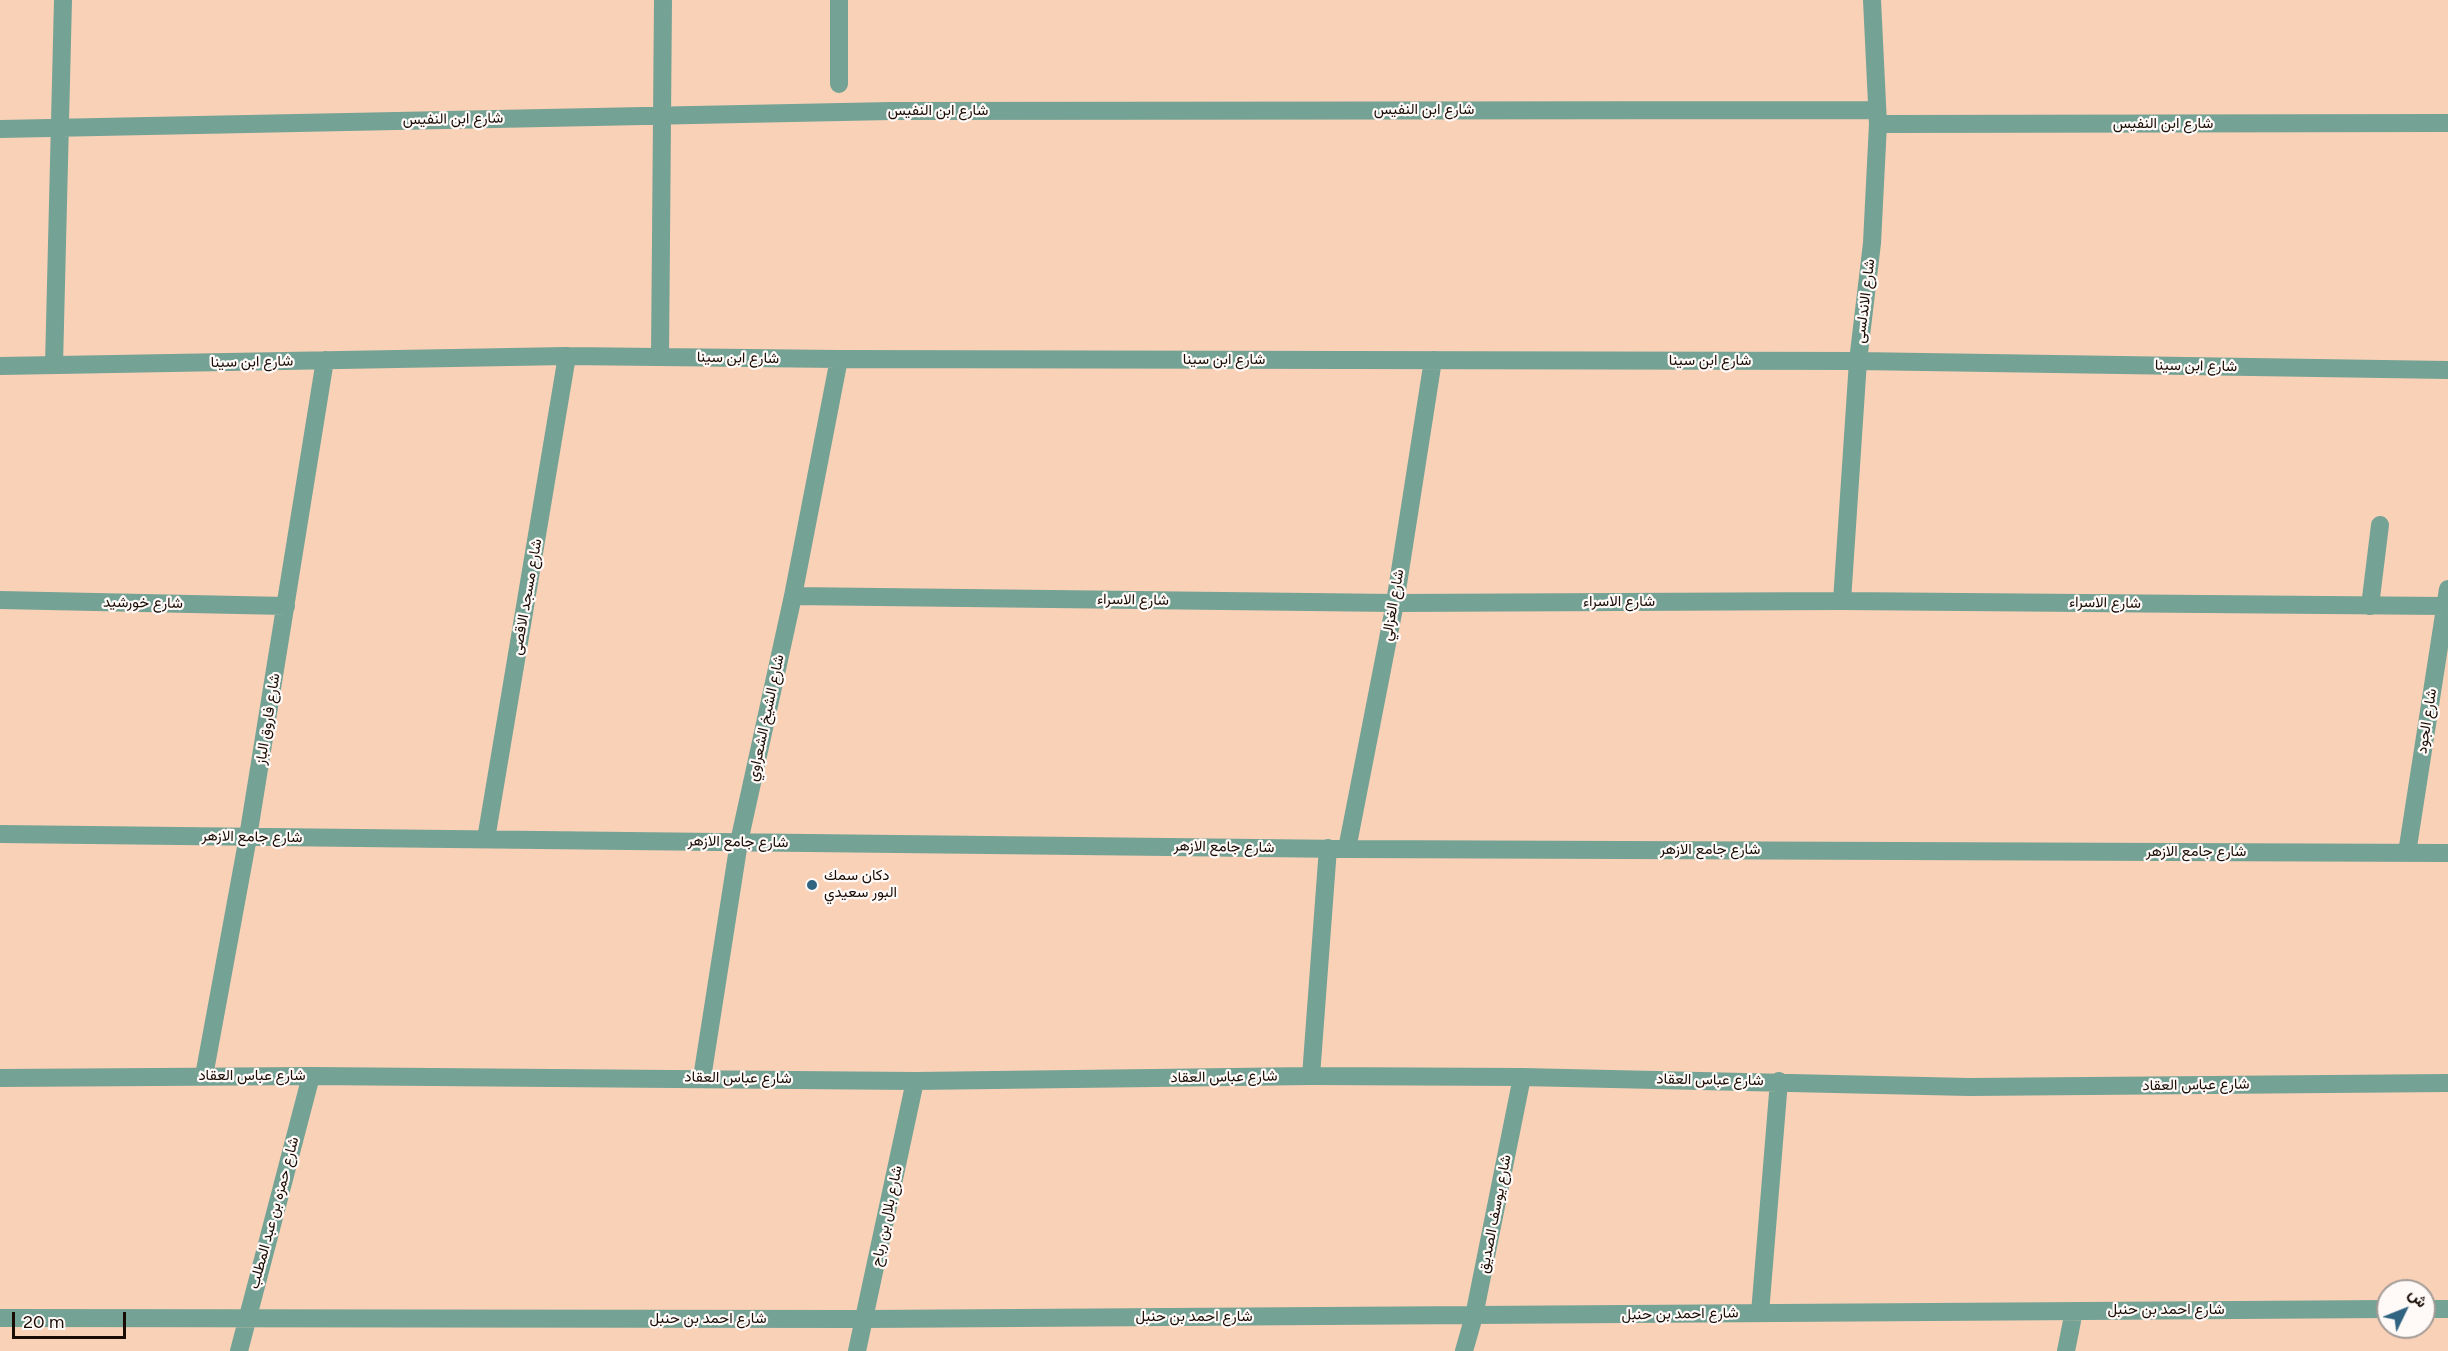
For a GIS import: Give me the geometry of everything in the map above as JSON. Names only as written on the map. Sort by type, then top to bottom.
[{"type":"street","points":[[54,365],[63,0]]},
{"type":"street","points":[[660,357],[663,0]]},
{"type":"street","points":[[839,0],[839,84]]},
{"type":"street","name":"شارع الاندلسى","points":[[1842,601],[1858,361],[1872,243],[1878,117],[1872,0]]},
{"type":"street","name":"شارع ابن النفيس","points":[[0,129],[891,111],[2448,123]]},
{"type":"street","name":"شارع ابن سينا","points":[[0,366],[567,356],[839,359],[1858,361],[2448,370]]},
{"type":"street","name":"شارع مسجد الاقصى","points":[[486,839],[567,356]]},
{"type":"street","name":"شارع الشيخ الشعراوي","points":[[702,1078],[739,843],[793,596],[839,359]]},
{"type":"street","name":"شارع فاروق الباز","points":[[204,1076],[249,837],[325,360]]},
{"type":"street","name":"شارع الغزالي","points":[[1347,849],[1395,603],[1433,360]]},
{"type":"street","points":[[2370,606],[2380,525]]},
{"type":"street","name":"شارع الاسراء","points":[[793,596],[1395,603],[1842,601],[2370,606],[2447,597]]},
{"type":"street","name":"شارع الجود","points":[[2407,853],[2447,597]]},
{"type":"street","name":"شارع خورشيد","points":[[0,600],[286,606]]},
{"type":"street","name":"شارع جامع الازهر","points":[[0,834],[1347,849],[2448,853]]},
{"type":"street","points":[[1311,1076],[1328,848]]},
{"type":"street","name":"شارع عباس العقاد","points":[[0,1078],[310,1076],[915,1081],[1311,1076],[1779,1081],[1969,1087],[2448,1083]]},
{"type":"street","name":"شارع حمزه بن عبد المطلب","points":[[239,1351],[310,1076]]},
{"type":"street","name":"شارع يوسف الصديق","points":[[1464,1351],[1474,1316],[1522,1077]]},
{"type":"street","name":"شارع بلال بن رباح","points":[[857,1351],[915,1081]]},
{"type":"street","points":[[1760,1313],[1779,1081]]},
{"type":"street","name":"شارع احمد بن حنبل","points":[[0,1318],[865,1319],[2376,1309]]},
{"type":"street","points":[[2066,1351],[2074,1311]]},
{"type":"place","name":"دكان سمك البور سعيدي","points":[[812,885]]}]
